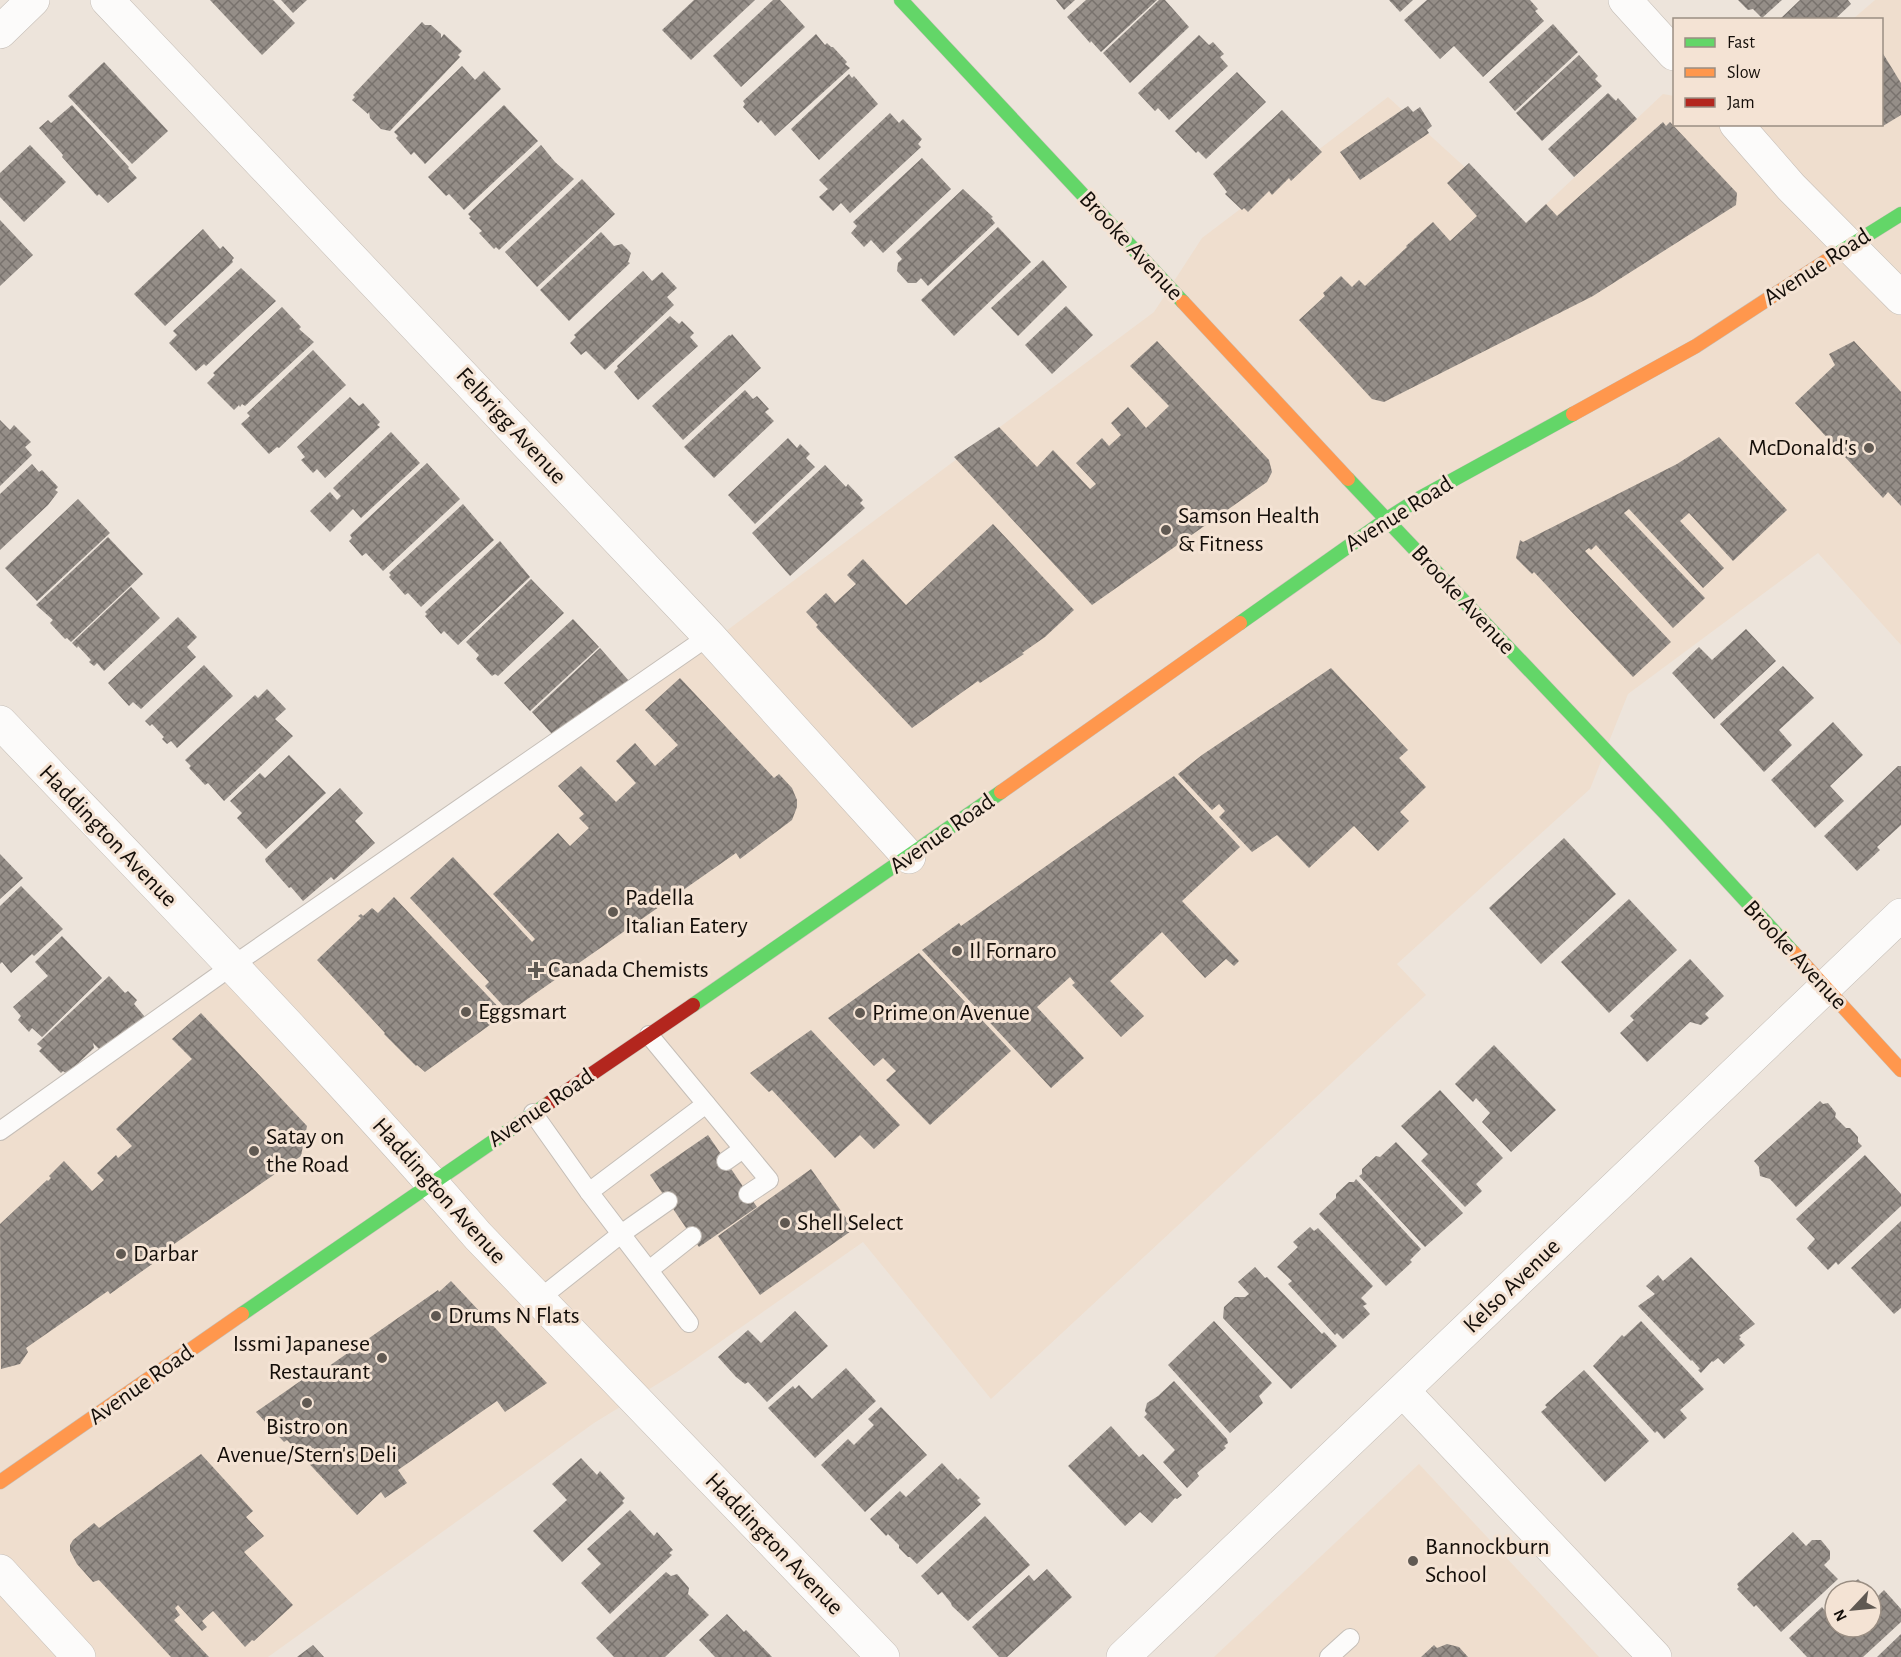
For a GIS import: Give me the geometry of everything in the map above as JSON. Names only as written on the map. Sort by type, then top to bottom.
[{"type":"main road","name":"Brooke Avenue","points":[[901,0],[1649,796],[1901,1070]]},
{"type":"main road","name":"Avenue Road","points":[[0,1482],[909,857],[1387,519],[1420,498],[1696,346],[1901,214]]},
{"type":"street","points":[[0,32],[33,0]]},
{"type":"street","name":"Felbrigg Avenue","points":[[107,0],[709,636],[909,857]]},
{"type":"street","points":[[1625,0],[1673,53]]},
{"type":"street","points":[[1738,126],[1791,187],[1901,298]]},
{"type":"street","name":"Haddington Avenue","points":[[0,722],[232,966],[478,1236],[883,1657]]},
{"type":"street","name":"Kelso Avenue","points":[[1123,1657],[1901,915]]},
{"type":"street","points":[[1403,1391],[1655,1657]]},
{"type":"street","points":[[0,1571],[79,1657]]},
{"type":"lane","points":[[0,1131],[232,966],[709,636]]},
{"type":"lane","points":[[649,1035],[768,1180],[748,1194]]},
{"type":"lane","points":[[589,1192],[706,1104]]},
{"type":"lane","points":[[534,1113],[589,1192],[689,1323]]},
{"type":"lane","points":[[726,1161],[743,1149]]},
{"type":"lane","points":[[539,1299],[621,1234],[668,1201]]},
{"type":"lane","points":[[649,1270],[692,1236]]},
{"type":"lane","points":[[1329,1657],[1350,1638]]},
{"type":"shaded area","points":[[1875,0],[1901,0],[1901,645],[1818,553],[1628,694],[1590,789],[1397,964],[1426,995],[991,1399],[863,1242],[677,1372],[594,1423],[268,1657],[0,1657],[0,1132],[686,661],[1154,312],[1202,238],[1388,97],[1526,223],[1663,94],[1673,96],[1673,126],[1883,126],[1883,18],[1854,18]]},
{"type":"shaded area","name":"Bannockburn School","points":[[1419,1464],[1599,1657],[1214,1657]]},
{"type":"building","points":[[210,0],[273,0],[295,23],[262,55]]},
{"type":"building","points":[[281,0],[307,0],[293,13]]},
{"type":"building","points":[[694,0],[755,0],[691,60],[662,30]]},
{"type":"building","points":[[773,0],[780,0],[805,27],[741,87],[713,56]]},
{"type":"building","points":[[1056,0],[1075,0],[1064,10]]},
{"type":"building","points":[[1086,0],[1157,0],[1101,52],[1067,17]]},
{"type":"building","points":[[1159,0],[1165,0],[1189,27],[1130,83],[1103,53]]},
{"type":"building","points":[[1389,0],[1413,0],[1400,12]]},
{"type":"building","points":[[1427,0],[1530,0],[1538,9],[1535,11],[1544,21],[1483,77],[1454,46],[1440,59],[1404,20]]},
{"type":"building","points":[[1738,0],[1782,0],[1762,18],[1753,9],[1748,10]]},
{"type":"building","points":[[1800,0],[1848,0],[1851,4],[1836,18],[1781,18]]},
{"type":"building","points":[[422,22],[425,25],[431,25],[441,34],[441,38],[444,34],[462,51],[458,55],[460,57],[390,131],[381,129],[370,118],[369,112],[368,114],[352,100],[355,97],[353,95]]},
{"type":"building","points":[[1553,24],[1578,52],[1515,111],[1489,82]]},
{"type":"building","points":[[816,34],[825,45],[827,43],[833,47],[850,68],[775,136],[761,120],[758,123],[743,107],[745,104],[743,101]]},
{"type":"building","points":[[1199,35],[1209,45],[1213,42],[1224,54],[1220,57],[1228,66],[1169,120],[1158,108],[1155,111],[1138,93]]},
{"type":"building","points":[[1883,54],[1901,83],[1901,115],[1883,126]]},
{"type":"building","points":[[1579,55],[1598,76],[1595,79],[1602,86],[1542,141],[1516,113]]},
{"type":"building","points":[[104,62],[168,131],[132,164],[68,96]]},
{"type":"building","points":[[462,66],[475,80],[484,71],[501,89],[425,164],[414,152],[411,155],[396,138],[398,136],[394,132]]},
{"type":"building","points":[[1237,72],[1266,102],[1206,159],[1198,151],[1196,153],[1175,131]]},
{"type":"building","points":[[849,74],[852,78],[854,76],[878,104],[819,160],[791,129]]},
{"type":"building","points":[[1608,93],[1616,101],[1618,98],[1637,119],[1574,177],[1548,149]]},
{"type":"building","points":[[72,105],[137,178],[108,203],[99,194],[97,196],[39,128],[48,120],[51,123]]},
{"type":"building","points":[[504,105],[538,141],[464,210],[449,194],[446,196],[428,177]]},
{"type":"building","points":[[1408,106],[1413,112],[1420,107],[1432,126],[1427,130],[1429,133],[1360,180],[1340,152]]},
{"type":"building","points":[[1282,110],[1322,152],[1291,181],[1289,178],[1272,195],[1269,191],[1248,212],[1244,208],[1242,210],[1225,194],[1227,192],[1213,174]]},
{"type":"building","points":[[890,113],[899,123],[903,119],[922,139],[918,144],[921,147],[850,213],[841,203],[833,211],[819,197],[828,189],[819,180]]},
{"type":"building","points":[[1663,122],[1666,126],[1670,122],[1737,193],[1736,205],[1593,296],[1384,402],[1372,399],[1299,320],[1325,296],[1323,293],[1341,276],[1352,287],[1359,280],[1365,286],[1433,222],[1450,241],[1477,216],[1447,183],[1469,163],[1526,223],[1546,204],[1557,216]]},
{"type":"building","points":[[30,145],[66,182],[24,222],[0,197],[0,173]]},
{"type":"building","points":[[541,145],[574,179],[499,250],[496,247],[494,249],[479,233],[482,231],[468,214]]},
{"type":"building","points":[[922,158],[951,189],[883,253],[871,240],[864,247],[851,233],[857,226],[853,222]]},
{"type":"building","points":[[582,179],[615,214],[537,287],[505,252]]},
{"type":"building","points":[[963,189],[993,217],[991,218],[995,223],[928,286],[921,278],[916,283],[908,283],[897,271],[898,263],[902,259],[896,252]]},
{"type":"building","points":[[0,220],[33,255],[0,286]]},
{"type":"building","points":[[998,227],[1031,262],[954,336],[921,300]]},
{"type":"building","points":[[203,229],[220,249],[223,246],[234,258],[233,262],[165,326],[134,294]]},
{"type":"building","points":[[601,232],[614,246],[622,244],[631,253],[628,262],[630,263],[569,321],[540,290]]},
{"type":"building","points":[[1043,260],[1067,287],[1018,336],[991,308]]},
{"type":"building","points":[[241,268],[276,301],[206,366],[204,364],[196,371],[169,343],[177,335],[173,331]]},
{"type":"building","points":[[643,271],[652,281],[662,272],[677,288],[667,297],[674,305],[605,370],[586,351],[581,355],[570,343],[576,337],[574,335]]},
{"type":"building","points":[[1066,306],[1093,335],[1052,374],[1025,345]]},
{"type":"building","points":[[282,307],[301,327],[299,329],[314,342],[245,406],[242,404],[240,407],[239,405],[234,410],[207,383],[215,375],[213,373]]},
{"type":"building","points":[[670,316],[679,324],[682,321],[694,333],[690,337],[698,346],[638,400],[614,372],[617,366]]},
{"type":"building","points":[[732,334],[761,368],[683,440],[652,406]]},
{"type":"building","points":[[1157,341],[1269,460],[1272,472],[1267,482],[1092,605],[954,457],[999,427],[1037,467],[1053,450],[1090,489],[1096,484],[1076,463],[1102,438],[1109,446],[1121,435],[1111,423],[1128,407],[1146,428],[1169,406],[1130,366]]},
{"type":"building","name":"McDonald's","points":[[1854,341],[1901,392],[1901,506],[1888,492],[1883,498],[1795,403],[1835,365],[1829,354]]},
{"type":"building","points":[[313,350],[346,385],[279,448],[277,447],[269,454],[241,424],[250,416],[247,413]]},
{"type":"building","points":[[745,390],[753,399],[757,396],[769,409],[765,412],[774,421],[714,478],[684,447]]},
{"type":"building","points":[[350,397],[359,406],[363,403],[380,422],[377,425],[380,427],[325,478],[317,469],[313,473],[301,460],[305,457],[297,447]]},
{"type":"building","points":[[0,420],[10,430],[14,425],[31,442],[25,447],[32,455],[0,486]]},
{"type":"building","points":[[391,432],[420,463],[361,518],[353,509],[330,532],[310,511],[330,492],[337,500],[341,496],[333,488]]},
{"type":"building","points":[[1719,437],[1787,510],[1733,561],[1689,513],[1680,521],[1724,568],[1703,588],[1629,509],[1624,513],[1705,598],[1673,628],[1596,545],[1591,550],[1589,548],[1585,551],[1671,642],[1633,677],[1534,572],[1532,574],[1516,558],[1520,540],[1523,542],[1677,464]]},
{"type":"building","points":[[788,438],[797,448],[800,444],[810,454],[806,458],[815,467],[755,524],[728,495]]},
{"type":"building","points":[[427,463],[460,499],[383,571],[366,553],[362,556],[349,541],[352,538],[350,535]]},
{"type":"building","points":[[32,464],[39,472],[42,470],[58,487],[55,490],[58,492],[48,505],[0,550],[0,494]]},
{"type":"building","points":[[825,465],[846,487],[848,484],[863,500],[860,503],[865,508],[790,576],[752,533]]},
{"type":"building","points":[[78,499],[110,533],[37,601],[5,568]]},
{"type":"building","points":[[463,504],[494,540],[421,607],[408,593],[405,595],[389,577],[391,575],[389,573]]},
{"type":"building","points":[[993,524],[1074,610],[1045,637],[1022,653],[1024,654],[980,683],[978,681],[912,728],[816,627],[818,625],[806,612],[826,593],[835,603],[856,584],[847,575],[863,559],[906,605]]},
{"type":"building","points":[[108,537],[143,574],[71,642],[65,639],[50,623],[53,620],[36,605]]},
{"type":"building","points":[[500,541],[530,577],[458,645],[444,631],[441,634],[425,616],[427,614],[425,612]]},
{"type":"building","points":[[531,579],[564,613],[498,676],[495,674],[492,676],[476,659],[479,655],[466,642]]},
{"type":"building","points":[[131,587],[160,618],[104,671],[97,663],[94,666],[89,662],[91,660],[72,643]]},
{"type":"building","points":[[178,617],[197,637],[187,647],[196,657],[141,709],[133,702],[129,706],[108,683]]},
{"type":"building","points":[[573,619],[599,647],[530,711],[504,683]]},
{"type":"building","points":[[1746,629],[1776,661],[1714,719],[1672,673],[1699,647],[1712,660]]},
{"type":"building","points":[[600,648],[629,681],[552,734],[532,712]]},
{"type":"building","points":[[204,665],[233,696],[177,748],[171,741],[167,744],[152,724],[150,726],[145,721]]},
{"type":"building","points":[[1783,666],[1814,698],[1779,730],[1792,745],[1764,772],[1720,724]]},
{"type":"building","points":[[1331,668],[1408,750],[1399,758],[1426,787],[1400,812],[1409,821],[1378,851],[1354,826],[1309,868],[1277,835],[1252,852],[1219,817],[1225,811],[1219,804],[1212,810],[1178,774],[1202,755]]},
{"type":"building","points":[[680,678],[774,778],[779,774],[792,788],[797,807],[792,820],[740,859],[736,853],[509,1012],[485,986],[489,982],[410,898],[453,857],[532,942],[535,939],[493,894],[558,833],[570,846],[589,828],[579,818],[584,814],[558,786],[581,766],[616,802],[636,783],[616,761],[635,743],[655,766],[678,745],[645,710]]},
{"type":"building","points":[[267,689],[286,709],[275,719],[293,736],[224,801],[208,783],[205,785],[189,768],[191,766],[185,760],[255,695],[258,698]]},
{"type":"building","points":[[1833,722],[1863,755],[1830,786],[1844,801],[1815,828],[1771,780]]},
{"type":"building","points":[[289,755],[326,793],[266,849],[237,818],[242,813],[230,801],[260,773],[265,778]]},
{"type":"building","points":[[1898,766],[1901,766],[1901,825],[1877,847],[1880,850],[1857,871],[1824,836]]},
{"type":"building","points":[[1174,776],[1240,847],[1182,901],[1239,961],[1234,966],[1226,959],[1205,978],[1162,932],[1110,981],[1144,1016],[1121,1037],[1072,985],[1075,983],[1070,977],[1037,1007],[1084,1058],[1051,1088],[922,950],[959,923],[961,926]]},
{"type":"building","points":[[340,788],[363,813],[355,821],[375,843],[334,880],[331,877],[303,901],[265,859]]},
{"type":"building","points":[[1564,838],[1616,894],[1541,964],[1489,908]]},
{"type":"building","points":[[0,854],[23,878],[0,899]]},
{"type":"building","points":[[21,886],[63,929],[34,956],[32,954],[11,973],[2,962],[0,964],[0,906]]},
{"type":"building","points":[[394,897],[505,1014],[425,1072],[384,1034],[317,960],[361,918],[358,916],[361,914],[363,916],[372,908],[378,913]]},
{"type":"building","points":[[1629,899],[1677,950],[1609,1013],[1561,962]]},
{"type":"building","points":[[62,936],[102,978],[42,1037],[32,1028],[29,1032],[18,1020],[21,1016],[13,1007],[48,976],[35,962]]},
{"type":"building","points":[[919,953],[1011,1051],[930,1125],[886,1080],[896,1071],[883,1058],[874,1066],[828,1018]]},
{"type":"building","points":[[1690,959],[1724,996],[1705,1014],[1709,1018],[1701,1025],[1690,1022],[1647,1062],[1620,1033],[1634,1020],[1630,1016]]},
{"type":"building","points":[[109,976],[125,993],[128,991],[137,1000],[134,1004],[145,1017],[115,1044],[102,1052],[93,1043],[94,1048],[67,1074],[63,1071],[61,1073],[39,1051],[42,1048],[37,1044]]},
{"type":"building","points":[[201,1013],[307,1126],[301,1156],[167,1249],[169,1252],[110,1294],[108,1291],[26,1348],[28,1352],[20,1364],[1,1369],[0,1224],[48,1181],[51,1178],[49,1176],[64,1161],[92,1191],[104,1180],[97,1173],[116,1155],[118,1158],[132,1146],[116,1129],[192,1059],[172,1039]]},
{"type":"building","points":[[811,1030],[900,1125],[874,1149],[860,1135],[835,1158],[772,1090],[769,1092],[750,1073]]},
{"type":"building","points":[[1494,1045],[1556,1110],[1511,1152],[1482,1122],[1490,1113],[1476,1098],[1473,1102],[1455,1084]]},
{"type":"building","points":[[1440,1090],[1503,1158],[1476,1184],[1482,1191],[1465,1207],[1421,1161],[1428,1154],[1401,1126]]},
{"type":"building","points":[[1820,1101],[1823,1104],[1828,1103],[1836,1113],[1835,1117],[1846,1128],[1850,1128],[1862,1146],[1796,1207],[1770,1179],[1760,1176],[1759,1167],[1754,1161]]},
{"type":"building","points":[[708,1135],[757,1207],[699,1247],[650,1175]]},
{"type":"building","points":[[1396,1142],[1463,1213],[1425,1247],[1359,1176],[1362,1174],[1362,1169],[1376,1156],[1380,1157]]},
{"type":"building","points":[[1865,1155],[1901,1194],[1901,1206],[1838,1265],[1836,1262],[1828,1270],[1807,1248],[1815,1239],[1796,1219]]},
{"type":"building","points":[[811,1169],[854,1229],[760,1295],[718,1236]]},
{"type":"building","points":[[1356,1179],[1421,1249],[1410,1260],[1412,1262],[1386,1286],[1319,1214],[1336,1198],[1336,1194]]},
{"type":"building","points":[[1901,1221],[1901,1308],[1894,1314],[1851,1268]]},
{"type":"building","points":[[1310,1227],[1314,1231],[1318,1228],[1373,1286],[1361,1298],[1367,1304],[1363,1306],[1370,1314],[1343,1339],[1337,1333],[1335,1335],[1288,1284],[1292,1281],[1277,1267],[1298,1247],[1293,1242]]},
{"type":"building","points":[[1691,1257],[1755,1324],[1739,1336],[1745,1345],[1724,1364],[1718,1358],[1701,1373],[1692,1360],[1638,1306],[1655,1294],[1646,1286],[1658,1275],[1663,1281]]},
{"type":"building","points":[[1255,1267],[1337,1346],[1291,1389],[1223,1318],[1224,1307],[1235,1297],[1245,1297],[1249,1294],[1238,1282]]},
{"type":"building","points":[[451,1281],[547,1383],[505,1412],[497,1401],[398,1470],[407,1483],[385,1498],[381,1492],[357,1515],[287,1440],[284,1442],[256,1412],[319,1368],[322,1371],[438,1290],[439,1292]]},
{"type":"building","points":[[795,1311],[828,1346],[767,1402],[748,1382],[745,1384],[736,1377],[718,1357],[748,1330],[761,1343]]},
{"type":"building","points":[[1214,1321],[1272,1383],[1259,1396],[1263,1403],[1230,1433],[1168,1365]]},
{"type":"building","points":[[1641,1321],[1704,1389],[1680,1410],[1687,1418],[1664,1439],[1657,1431],[1655,1433],[1593,1366],[1622,1335],[1624,1337]]},
{"type":"building","points":[[846,1368],[876,1401],[815,1458],[768,1408],[793,1386],[795,1389],[799,1385],[812,1399]]},
{"type":"building","points":[[1584,1370],[1649,1441],[1605,1482],[1541,1412],[1547,1407],[1545,1405]]},
{"type":"building","points":[[1174,1381],[1227,1439],[1228,1443],[1224,1446],[1226,1448],[1197,1473],[1199,1476],[1187,1488],[1163,1462],[1175,1450],[1144,1417],[1147,1414],[1145,1411],[1147,1403]]},
{"type":"building","points":[[881,1407],[927,1455],[865,1512],[821,1465],[848,1439],[854,1445],[874,1425],[868,1419]]},
{"type":"building","points":[[1111,1426],[1139,1457],[1143,1454],[1182,1495],[1175,1498],[1152,1523],[1140,1512],[1125,1526],[1068,1466]]},
{"type":"building","points":[[201,1454],[253,1511],[246,1517],[264,1536],[244,1552],[293,1605],[245,1647],[213,1611],[202,1621],[207,1627],[202,1631],[178,1605],[175,1608],[180,1615],[174,1620],[209,1657],[171,1657],[99,1580],[93,1582],[77,1564],[70,1551],[70,1545],[94,1523],[99,1528]]},
{"type":"building","points":[[581,1458],[597,1475],[600,1471],[625,1498],[622,1501],[624,1503],[562,1562],[533,1531],[567,1500],[552,1484]]},
{"type":"building","points":[[942,1463],[980,1498],[977,1500],[981,1504],[917,1564],[870,1519],[900,1491],[906,1497]]},
{"type":"building","points":[[630,1510],[654,1536],[657,1532],[673,1550],[669,1553],[672,1555],[610,1614],[581,1583],[601,1564],[587,1549]]},
{"type":"building","points":[[985,1516],[1030,1565],[968,1621],[952,1606],[942,1592],[938,1595],[921,1576]]},
{"type":"building","points":[[1793,1532],[1806,1546],[1812,1540],[1821,1540],[1830,1551],[1830,1559],[1824,1565],[1838,1579],[1823,1579],[1823,1593],[1781,1632],[1756,1605],[1754,1607],[1737,1589],[1739,1587],[1737,1584]]},
{"type":"building","points":[[1047,1569],[1072,1597],[1007,1657],[999,1657],[972,1627],[1029,1575],[1034,1581]]},
{"type":"building","points":[[666,1572],[671,1576],[677,1574],[689,1588],[688,1594],[709,1615],[665,1657],[614,1657],[596,1638]]},
{"type":"building","points":[[1883,1591],[1901,1609],[1901,1622],[1883,1639]]},
{"type":"building","points":[[1822,1607],[1823,1639],[1883,1639],[1863,1657],[1807,1657],[1789,1638]]},
{"type":"building","points":[[727,1614],[772,1657],[715,1657],[699,1640]]},
{"type":"building","points":[[1901,1634],[1901,1657],[1877,1657]]},
{"type":"building","points":[[1447,1644],[1459,1647],[1468,1657],[1421,1657],[1434,1645],[1437,1648]]},
{"type":"building","points":[[313,1645],[324,1657],[297,1657]]},
{"type":"traffic: fast","points":[[901,0],[1183,302]]},
{"type":"traffic: fast","points":[[1829,259],[1901,214]]},
{"type":"traffic: fast","points":[[1240,623],[1420,498],[1573,414]]},
{"type":"traffic: fast","points":[[1348,479],[1665,813],[1793,952]]},
{"type":"traffic: fast","points":[[693,1005],[1001,792]]},
{"type":"traffic: fast","points":[[242,1314],[549,1103]]},
{"type":"traffic: slow","points":[[1573,414],[1696,346],[1829,259]]},
{"type":"traffic: slow","points":[[1183,302],[1348,479]]},
{"type":"traffic: slow","points":[[1001,792],[1240,623]]},
{"type":"traffic: slow","points":[[1793,952],[1901,1070]]},
{"type":"traffic: slow","points":[[0,1482],[242,1314]]},
{"type":"traffic: jam","points":[[549,1103],[693,1005]]},
{"type":"place","name":"McDonald's","points":[[1869,448]]},
{"type":"place","name":"Samson Health & Fitness","points":[[1166,530]]},
{"type":"place","name":"Padella Italian Eatery","points":[[613,912]]},
{"type":"place","name":"Il Fornaro","points":[[957,951]]},
{"type":"place","name":"Canada Chemists","points":[[536,970]]},
{"type":"place","name":"Eggsmart","points":[[466,1012]]},
{"type":"place","name":"Prime on Avenue","points":[[860,1013]]},
{"type":"place","name":"Satay on the Road","points":[[254,1151]]},
{"type":"place","name":"Shell Select","points":[[785,1223]]},
{"type":"place","name":"Darbar","points":[[121,1254]]},
{"type":"place","name":"Drums N Flats","points":[[436,1316]]},
{"type":"place","name":"Issmi Japanese Restaurant","points":[[382,1358]]},
{"type":"place","name":"Bistro on Avenue/Stern's Deli","points":[[307,1403]]},
{"type":"place","name":"Bannockburn School","points":[[1413,1561]]}]
